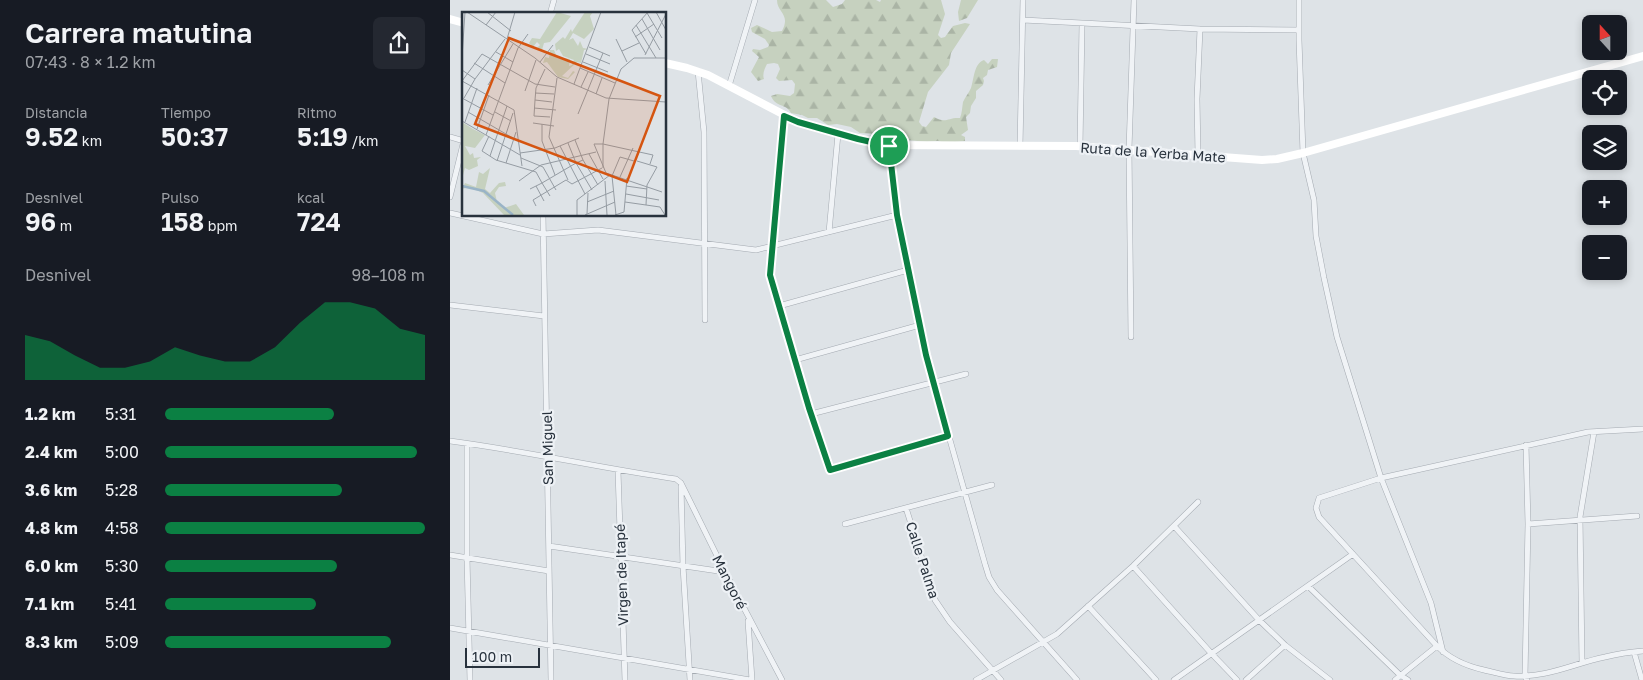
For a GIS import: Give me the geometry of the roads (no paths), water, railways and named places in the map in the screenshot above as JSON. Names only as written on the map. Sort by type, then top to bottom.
[{"type":"main road","name":"Ruta de la Yerba Mate","points":[[666,63],[698,71],[798,122],[871,143],[889,146],[1080,146],[1269,160],[1303,153],[1643,56]]},
{"type":"street","points":[[729,86],[755,0]]},
{"type":"street","points":[[1020,146],[1023,0]]},
{"type":"street","points":[[1130,337],[1129,149],[1134,0]]},
{"type":"street","points":[[1299,0],[1303,153],[1314,200],[1318,245],[1337,337],[1381,478],[1431,603],[1443,652]]},
{"type":"street","points":[[1023,20],[1200,29],[1299,30]]},
{"type":"street","points":[[1080,146],[1082,24]]},
{"type":"street","points":[[1198,155],[1196,99],[1200,29]]},
{"type":"street","points":[[698,71],[704,132],[706,320]]},
{"type":"street","points":[[784,116],[770,275],[811,414],[830,470],[948,436]]},
{"type":"street","points":[[830,232],[838,134]]},
{"type":"street","points":[[889,146],[897,215],[933,382],[989,577],[997,590],[1077,680]]},
{"type":"street","points":[[450,197],[462,148]]},
{"type":"street","points":[[463,216],[543,234],[598,230],[756,250],[897,215]]},
{"type":"street","name":"San Miguel","points":[[543,216],[551,680]]},
{"type":"street","points":[[779,306],[908,270]]},
{"type":"street","points":[[450,305],[544,316]]},
{"type":"street","points":[[795,360],[920,325]]},
{"type":"street","points":[[811,414],[966,374]]},
{"type":"street","points":[[1643,429],[1594,432],[1526,445],[1381,478],[1319,498],[1316,508],[1319,517],[1437,646],[1458,662],[1512,678],[1526,678],[1605,656],[1643,652]]},
{"type":"street","points":[[1582,663],[1580,520],[1594,432]]},
{"type":"street","points":[[450,441],[618,471],[676,479],[681,483],[683,566],[690,680]]},
{"type":"street","points":[[467,444],[470,680]]},
{"type":"street","points":[[1526,445],[1528,524],[1526,678]]},
{"type":"street","name":"Virgen de Itapé","points":[[618,471],[625,680]]},
{"type":"street","name":"Mangoré","points":[[681,483],[748,617],[782,680]]},
{"type":"street","points":[[845,524],[992,485]]},
{"type":"street","points":[[976,680],[1057,634],[1133,566],[1198,502]]},
{"type":"street","name":"Calle Palma","points":[[906,508],[935,600],[950,622],[1001,680]]},
{"type":"street","points":[[1528,524],[1637,516]]},
{"type":"street","points":[[1174,526],[1259,620],[1285,645],[1330,680]]},
{"type":"street","points":[[549,546],[725,572]]},
{"type":"street","points":[[1174,680],[1353,554]]},
{"type":"street","points":[[450,555],[549,570]]},
{"type":"street","points":[[1133,566],[1237,680]]},
{"type":"street","points":[[1308,586],[1400,675],[1408,680]]},
{"type":"street","points":[[1088,606],[1156,680]]},
{"type":"street","points":[[450,628],[751,680],[748,617]]},
{"type":"street","points":[[1246,680],[1285,645]]},
{"type":"street","points":[[1395,680],[1437,646]]},
{"type":"street","points":[[1634,652],[1642,680]]}]
